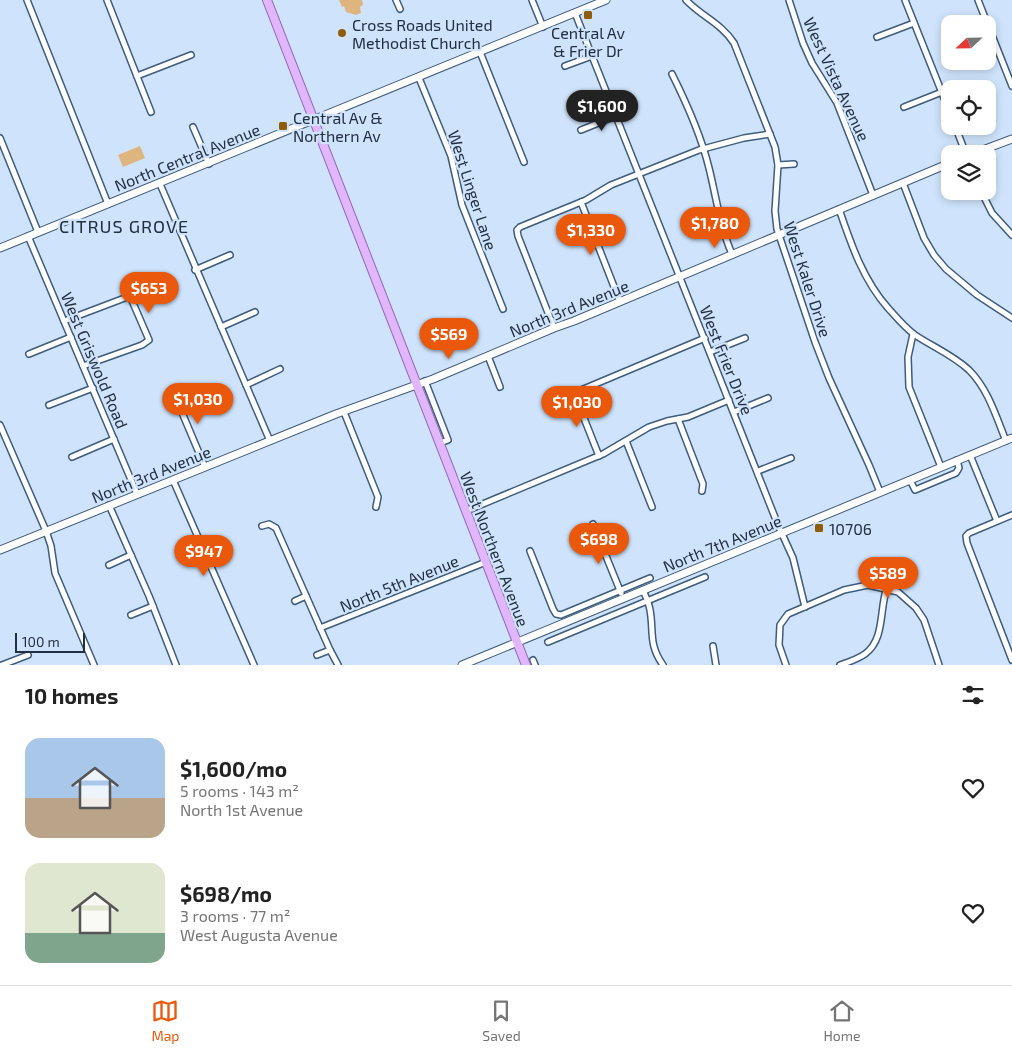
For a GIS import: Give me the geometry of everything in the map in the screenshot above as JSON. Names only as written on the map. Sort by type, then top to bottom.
[{"type":"main road","name":"West Northern Avenue","points":[[267,0],[526,665]]},
{"type":"main road","name":"North Central Avenue","points":[[0,248],[606,0]]},
{"type":"main road","points":[[996,145],[1012,139]]},
{"type":"main road","name":"North 3rd Avenue","points":[[0,550],[270,441],[425,382],[941,167]]},
{"type":"main road","name":"North 7th Avenue","points":[[462,665],[1009,439]]},
{"type":"street","points":[[27,0],[108,204]]},
{"type":"street","points":[[108,0],[152,112]]},
{"type":"street","points":[[396,0],[400,9]]},
{"type":"street","points":[[532,0],[543,27]]},
{"type":"street","name":"West Kaler Drive","points":[[686,0],[728,34],[734,43],[770,134],[778,165],[775,211],[779,236],[818,352],[880,492]]},
{"type":"street","name":"West Vista Avenue","points":[[789,0],[803,44],[812,63],[837,103],[873,195]]},
{"type":"street","points":[[905,0],[941,90]]},
{"type":"street","points":[[978,0],[1012,86]]},
{"type":"street","name":"West Frier Drive","points":[[575,13],[798,573],[805,606]]},
{"type":"street","points":[[877,37],[914,23]]},
{"type":"street","points":[[480,52],[524,162]]},
{"type":"street","points":[[138,76],[191,55]]},
{"type":"street","points":[[565,66],[592,56]]},
{"type":"street","points":[[672,74],[690,110],[704,148],[723,228],[732,254]]},
{"type":"street","name":"West Linger Lane","points":[[419,78],[453,162],[462,205],[503,310]]},
{"type":"street","points":[[904,106],[941,92]]},
{"type":"street","points":[[581,130],[616,116]]},
{"type":"street","points":[[193,127],[209,164]]},
{"type":"street","points":[[554,328],[517,230],[520,227],[581,202],[611,185],[704,148],[770,134]]},
{"type":"street","points":[[0,138],[2,148],[38,232]]},
{"type":"street","points":[[778,165],[794,164]]},
{"type":"street","points":[[160,184],[270,441]]},
{"type":"street","points":[[903,184],[924,238],[934,255],[977,296],[1012,318]]},
{"type":"street","points":[[986,200],[992,213],[1012,235]]},
{"type":"street","points":[[581,202],[620,302]]},
{"type":"street","points":[[839,209],[868,280],[887,306],[913,334],[955,358],[969,370],[990,401],[1009,439]]},
{"type":"street","name":"West Griswold Road","points":[[28,236],[137,494]]},
{"type":"street","points":[[196,270],[230,255]]},
{"type":"street","points":[[64,321],[130,296],[149,340],[142,345],[84,366]]},
{"type":"street","points":[[221,327],[255,312]]},
{"type":"street","points":[[913,334],[908,357],[909,386],[941,467]]},
{"type":"street","points":[[29,354],[71,337]]},
{"type":"street","points":[[599,456],[574,393],[705,338]]},
{"type":"street","points":[[710,352],[744,338]]},
{"type":"street","points":[[488,356],[500,387]]},
{"type":"street","points":[[246,385],[280,369]]},
{"type":"street","name":"West Northern Avenue","points":[[425,382],[448,440],[440,443]]},
{"type":"street","points":[[49,406],[92,388]]},
{"type":"street","points":[[172,390],[205,467]]},
{"type":"street","points":[[734,412],[768,398]]},
{"type":"street","points":[[466,510],[599,456],[649,426],[688,417],[730,400]]},
{"type":"street","points":[[344,412],[378,497],[376,508]]},
{"type":"street","points":[[678,419],[704,484],[702,491]]},
{"type":"street","points":[[0,425],[46,531],[51,546],[55,573],[94,665]]},
{"type":"street","points":[[72,457],[114,439]]},
{"type":"street","points":[[626,441],[652,506]]},
{"type":"street","points":[[970,455],[997,521]]},
{"type":"street","points":[[758,471],[791,458]]},
{"type":"street","points":[[910,480],[915,490],[956,473],[959,468],[957,460]]},
{"type":"street","points":[[173,480],[254,665]]},
{"type":"street","points":[[109,505],[153,606],[176,665]]},
{"type":"street","points":[[1012,515],[966,536],[1012,660]]},
{"type":"street","points":[[262,526],[269,524],[276,528],[338,665]]},
{"type":"street","points":[[593,524],[623,599]]},
{"type":"street","points":[[530,551],[556,614],[561,615],[650,578]]},
{"type":"street","points":[[109,565],[131,556]]},
{"type":"street","name":"North 5th Avenue","points":[[320,628],[486,562]]},
{"type":"street","points":[[840,665],[864,655],[875,643],[880,631],[882,606],[887,588],[893,576],[901,568]]},
{"type":"street","name":"North 7th Avenue","points":[[548,642],[705,577]]},
{"type":"street","points":[[786,665],[779,645],[780,625],[788,614],[844,590],[868,585],[887,588],[904,596],[920,613],[926,625],[939,665]]},
{"type":"street","points":[[643,590],[651,612],[653,642],[660,664]]},
{"type":"street","points":[[294,601],[306,596]]},
{"type":"street","points":[[132,615],[153,606]]},
{"type":"street","points":[[772,622],[780,625]]},
{"type":"street","points":[[713,646],[716,665]]},
{"type":"street","points":[[317,656],[330,650]]},
{"type":"street","points":[[2,665],[28,655]]},
{"type":"shaded area","points":[[339,0],[362,0],[361,13],[356,15],[346,12]]},
{"type":"shaded area","points":[[140,146],[145,158],[123,167],[118,155]]},
{"type":"place","name":"Central Av & Frier Dr","points":[[588,15]]},
{"type":"place","name":"Cross Roads United Methodist Church","points":[[342,33]]},
{"type":"place","name":"Central Av & Northern Av","points":[[283,126]]},
{"type":"place","name":"10706","points":[[819,528]]},
{"type":"district","name":"CITRUS GROVE","points":[[124,226]]}]
